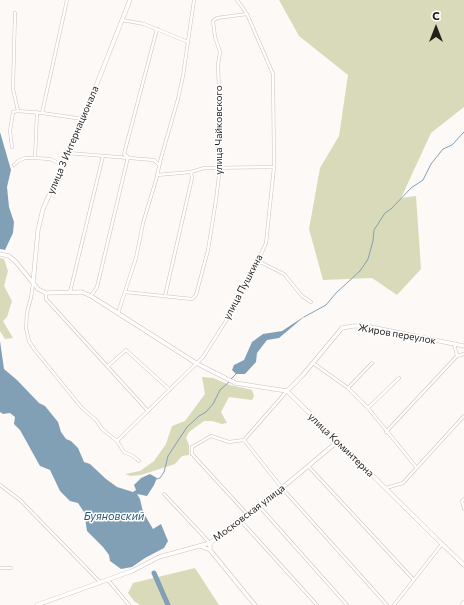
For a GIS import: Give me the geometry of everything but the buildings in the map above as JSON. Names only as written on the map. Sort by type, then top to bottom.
[{"type":"street","points":[[42,113],[67,0]]},
{"type":"street","name":"улица 3 Интернационала","points":[[32,283],[38,230],[43,209],[84,119],[130,0]]},
{"type":"street","points":[[118,313],[136,258],[143,223],[149,208],[158,175],[159,165],[178,99],[194,0]]},
{"type":"street","name":"улица Пушкина","points":[[117,441],[203,357],[229,316],[266,243],[274,167],[273,74],[247,14],[237,0]]},
{"type":"street","points":[[15,13],[13,89],[18,111]]},
{"type":"street","name":"улица Чайковского","points":[[125,292],[192,299],[196,295],[208,250],[220,168],[218,164],[220,91],[218,65],[220,52],[215,37],[213,21],[217,18],[247,14]]},
{"type":"street","points":[[122,20],[144,24],[188,42]]},
{"type":"street","points":[[128,157],[124,154],[157,29]]},
{"type":"street","points":[[12,147],[10,132],[14,112],[37,112],[84,119]]},
{"type":"street","points":[[35,158],[37,112]]},
{"type":"street","points":[[68,153],[154,160],[159,165]]},
{"type":"street","points":[[70,292],[103,156]]},
{"type":"street","points":[[91,296],[97,287],[128,157]]},
{"type":"street","points":[[14,166],[18,161],[25,158],[50,159],[63,165]]},
{"type":"street","points":[[158,175],[191,172],[204,168],[274,167]]},
{"type":"street","points":[[165,296],[192,178],[191,172]]},
{"type":"street","points":[[0,254],[9,256],[16,262],[32,283],[38,289],[46,293],[82,292],[91,296],[196,363],[235,383],[287,392]]},
{"type":"street","points":[[258,261],[284,274],[302,296],[311,302]]},
{"type":"street","points":[[32,283],[26,328],[29,341],[82,408],[96,420],[102,429],[117,441],[124,452],[133,456],[139,461]]},
{"type":"street","points":[[46,293],[46,299],[148,411]]},
{"type":"street","name":"Жиров переулок","points":[[287,392],[342,328],[366,326],[464,346]]},
{"type":"street","points":[[454,344],[457,356]]},
{"type":"street","points":[[108,366],[126,350],[170,390]]},
{"type":"street","points":[[386,432],[457,356],[464,354]]},
{"type":"street","points":[[313,363],[348,388],[368,408],[386,432],[417,468]]},
{"type":"street","points":[[348,388],[372,363]]},
{"type":"street","points":[[368,408],[399,378]]},
{"type":"street","points":[[247,514],[192,454],[192,447],[210,436],[229,442],[244,440],[287,392]]},
{"type":"street","name":"улица Коминтерна","points":[[287,392],[464,564]]},
{"type":"street","points":[[385,488],[403,483],[464,416]]},
{"type":"street","points":[[244,440],[282,488],[387,605]]},
{"type":"street","name":"Московская улица","points":[[37,605],[132,571],[158,557],[210,543],[309,467],[337,442]]},
{"type":"street","points":[[309,467],[414,580]]},
{"type":"street","points":[[0,485],[20,500],[100,583]]},
{"type":"street","points":[[164,494],[210,543],[210,550]]},
{"type":"street","points":[[464,499],[462,501],[464,509]]},
{"type":"street","points":[[258,506],[346,605]]},
{"type":"street","points":[[240,520],[317,605]]},
{"type":"street","points":[[394,605],[442,544]]},
{"type":"street","points":[[200,546],[210,550],[256,605]]},
{"type":"street","points":[[0,568],[10,568]]},
{"type":"street","points":[[108,580],[130,605]]},
{"type":"green space","points":[[279,0],[464,0],[464,107],[431,133],[401,198],[416,196],[421,269],[397,295],[372,278],[323,280],[309,229],[320,168],[339,136],[348,75],[299,36]]},
{"type":"green space","points":[[0,258],[4,259],[8,271],[4,286],[12,301],[7,317],[3,321],[13,338],[5,339],[0,331]]},
{"type":"green space","points":[[202,377],[213,378],[230,385],[252,390],[254,396],[252,400],[229,397],[221,412],[227,423],[222,424],[212,421],[204,421],[189,432],[186,438],[189,445],[189,455],[182,456],[175,464],[141,475],[131,476],[125,474],[140,471],[154,461],[166,444],[172,426],[185,421],[205,394]]},
{"type":"green space","points":[[195,568],[219,605],[140,605],[134,601],[128,593],[133,583]]},
{"type":"water","points":[[0,132],[11,170],[7,187],[9,207],[14,222],[13,233],[5,250],[0,249]]},
{"type":"water","points":[[305,316],[279,338],[267,340],[257,353],[256,362],[245,374],[236,374],[232,370],[234,365],[244,360],[252,342],[263,334],[282,331]]},
{"type":"water","name":"Буяновский","points":[[0,341],[4,369],[39,403],[45,406],[58,422],[61,432],[66,439],[71,441],[78,448],[84,462],[90,464],[117,487],[133,492],[136,490],[134,485],[141,478],[150,474],[157,478],[147,496],[137,494],[140,499],[143,512],[153,529],[161,524],[168,541],[164,548],[132,567],[121,569],[110,561],[109,555],[103,547],[87,531],[84,512],[78,503],[70,501],[60,491],[50,470],[40,466],[20,430],[14,424],[15,417],[10,413],[3,414],[0,412]]},
{"type":"waterway","points":[[304,317],[326,305],[336,293],[360,271],[368,259],[373,241],[374,230],[385,213],[391,209],[411,188],[423,180],[431,164],[443,149],[452,145],[464,132]]},
{"type":"waterway","points":[[231,379],[236,374]]},
{"type":"waterway","points":[[157,479],[160,478],[164,472],[168,456],[187,427],[206,412],[213,404],[220,390],[229,382]]},
{"type":"waterway","points":[[154,573],[168,605]]}]
